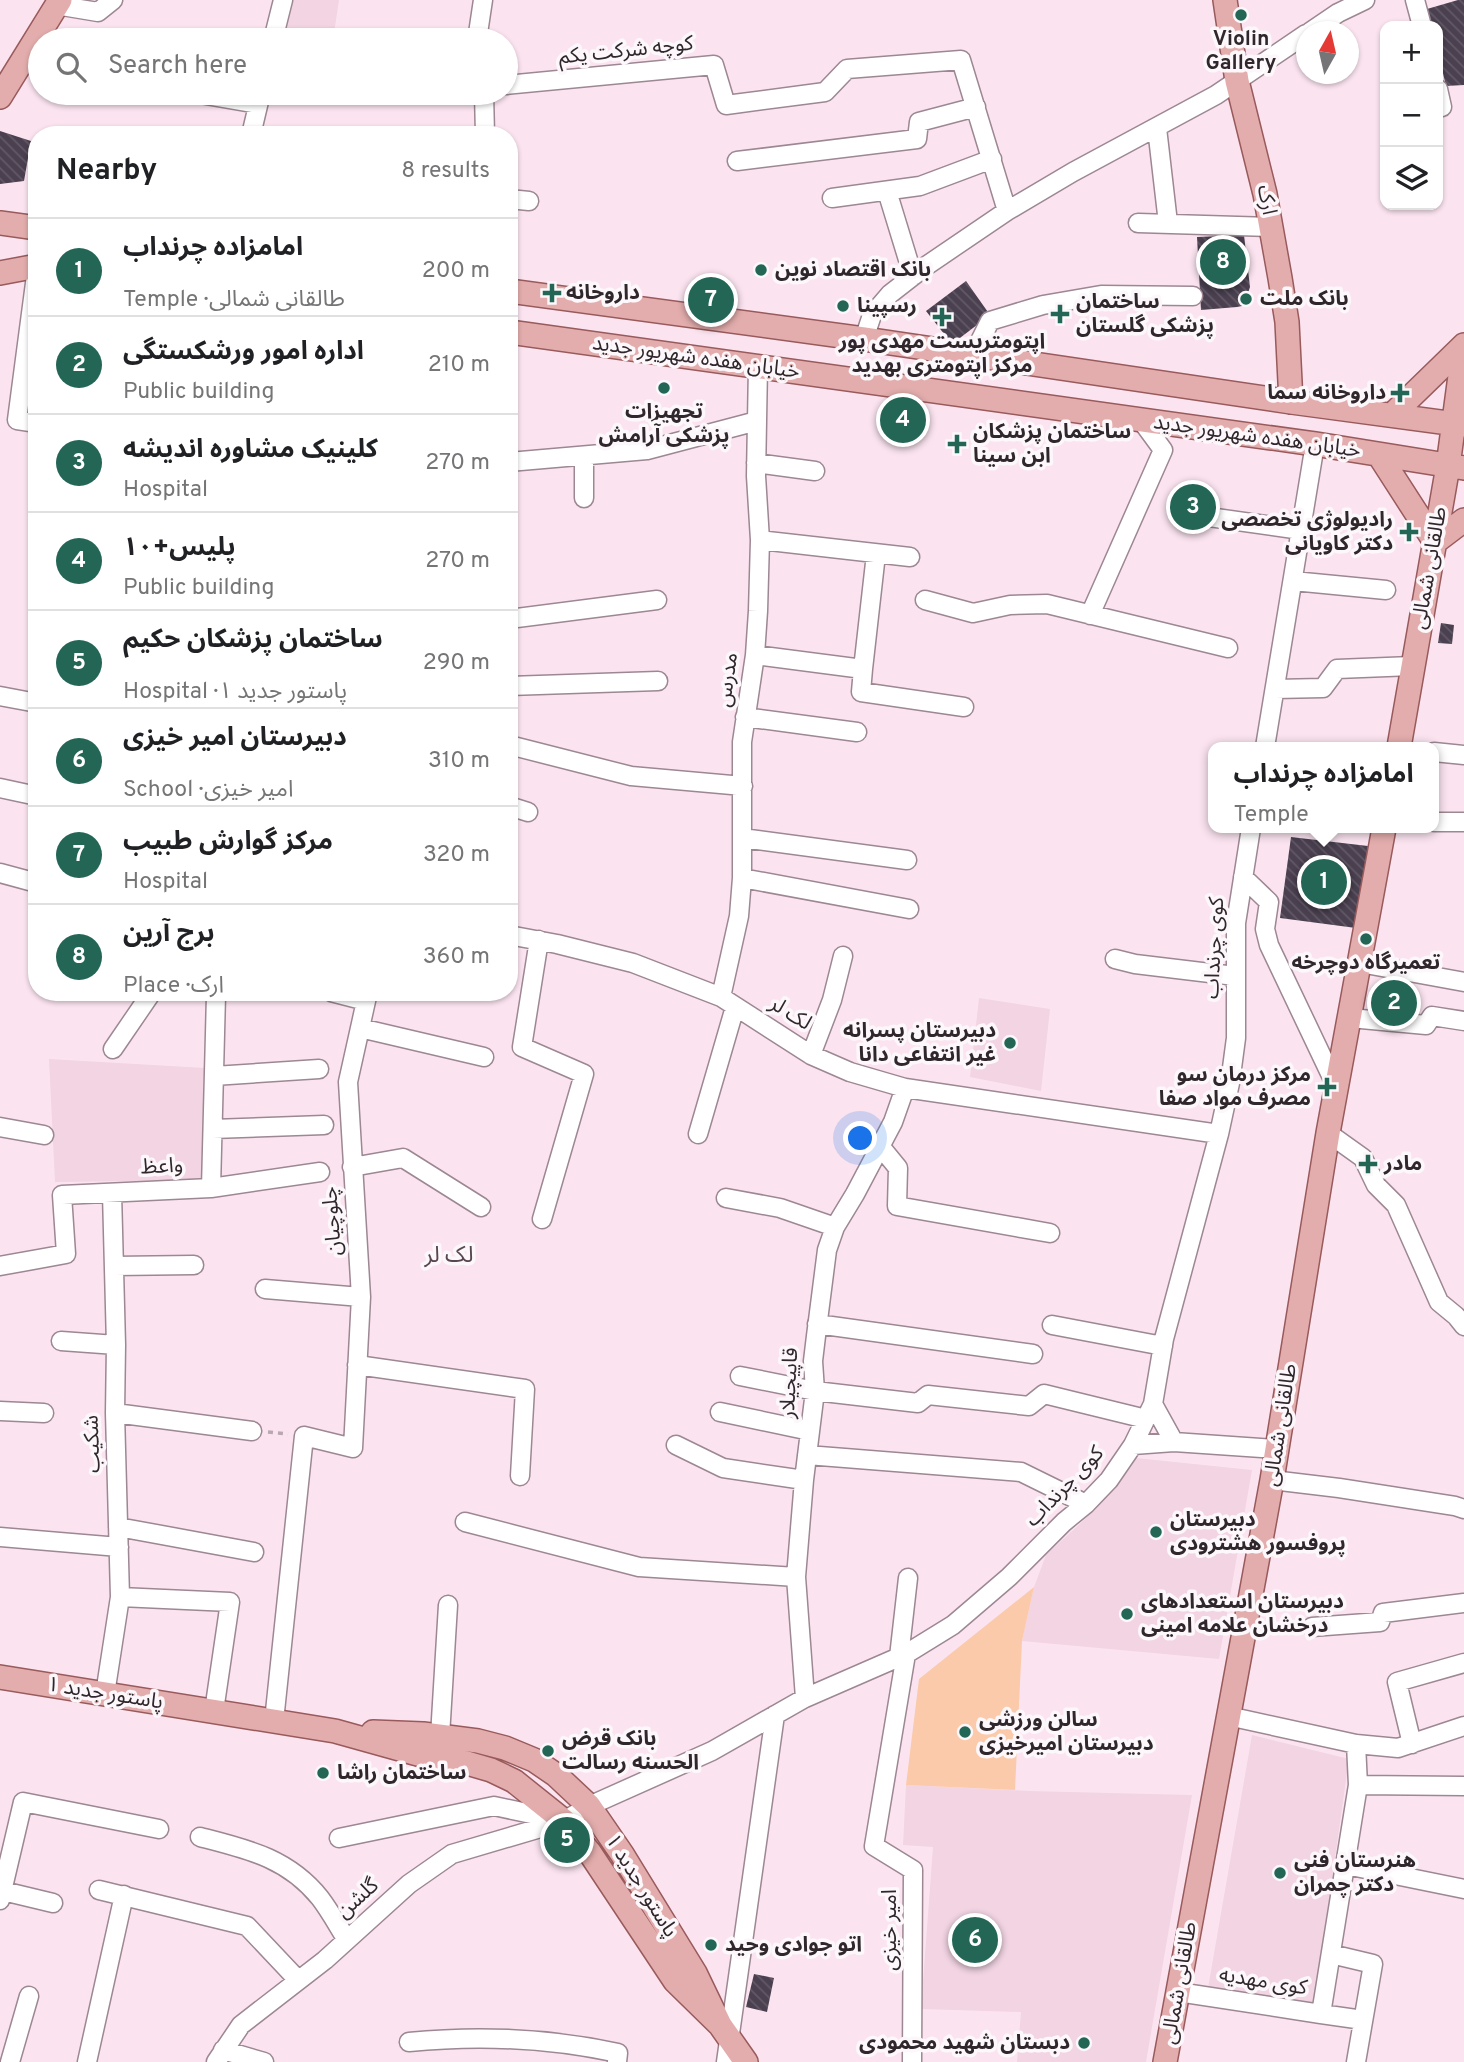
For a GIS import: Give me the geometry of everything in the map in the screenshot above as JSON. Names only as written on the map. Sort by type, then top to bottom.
[{"type":"main road","name":"ارک","points":[[1224,0],[1237,81],[1254,142],[1287,322],[1292,402]]},
{"type":"main road","points":[[43,28],[58,3]]},
{"type":"main road","points":[[0,97],[28,52]]},
{"type":"main road","points":[[0,223],[28,227]]},
{"type":"main road","points":[[0,260],[28,265]]},
{"type":"main road","points":[[0,273],[28,268]]},
{"type":"main road","name":"خیابان هفده شهریور جدید","points":[[518,292],[1459,424]]},
{"type":"main road","name":"خیابان هفده شهریور جدید","points":[[518,333],[1315,444],[1456,467]]},
{"type":"main road","points":[[1392,415],[1464,346]]},
{"type":"main road","name":"طالقانی شمالی","points":[[1400,742],[1435,542],[1456,467],[1464,346]]},
{"type":"main road","points":[[1379,455],[1435,542],[1464,520]]},
{"type":"main road","name":"طالقانی شمالی","points":[[1165,2062],[1272,1480],[1328,1133],[1383,833]]},
{"type":"main road","name":"پاستور جدید ۱","points":[[0,1677],[335,1731],[421,1755],[467,1763],[514,1781],[564,1821],[590,1853],[675,1981],[725,2032]]},
{"type":"main road","name":"پاستور جدید ۱","points":[[335,1731],[423,1734],[478,1741],[534,1760],[556,1775],[589,1806],[622,1854],[695,1973],[725,2032],[746,2062]]},
{"type":"street","points":[[58,3],[98,12],[113,0]]},
{"type":"street","points":[[276,28],[283,0]]},
{"type":"street","points":[[479,28],[483,0]]},
{"type":"street","points":[[1326,21],[1365,0]]},
{"type":"street","points":[[1415,0],[1421,21]]},
{"type":"street","points":[[864,339],[872,314],[890,294],[1007,211],[1073,172],[1193,109],[1296,41]]},
{"type":"street","name":"کوچه شرکت یکم","points":[[518,84],[715,65],[726,106],[825,92],[847,69],[961,60],[976,107]]},
{"type":"street","points":[[253,126],[258,105]]},
{"type":"street","points":[[484,105],[485,126]]},
{"type":"street","points":[[737,161],[917,139],[919,122],[976,107],[1007,211]]},
{"type":"street","points":[[1157,128],[1168,223]]},
{"type":"street","points":[[832,198],[920,186],[992,159]]},
{"type":"street","points":[[887,191],[913,276]]},
{"type":"street","points":[[518,200],[529,201]]},
{"type":"street","points":[[1138,223],[1271,228]]},
{"type":"street","points":[[973,355],[990,321],[1043,305],[1101,295],[1193,296]]},
{"type":"street","points":[[28,336],[17,420],[28,422]]},
{"type":"street","name":"مدرس","points":[[698,1134],[728,1002],[743,878],[742,742],[755,655],[760,540],[756,463],[758,366]]},
{"type":"street","points":[[1090,615],[1163,450],[1141,420]]},
{"type":"street","points":[[518,461],[647,450],[757,421]]},
{"type":"street","points":[[1266,742],[1315,444]]},
{"type":"street","points":[[584,457],[584,498]]},
{"type":"street","points":[[756,463],[815,471]]},
{"type":"street","points":[[1195,515],[1301,530]]},
{"type":"street","points":[[760,540],[910,557]]},
{"type":"street","points":[[876,554],[861,692],[964,707]]},
{"type":"street","points":[[1293,581],[1386,590]]},
{"type":"street","points":[[518,618],[657,600]]},
{"type":"street","points":[[925,600],[973,613],[1010,605],[1047,604],[1228,648]]},
{"type":"street","points":[[755,655],[863,669]]},
{"type":"street","points":[[1275,689],[1323,688],[1337,669],[1412,666]]},
{"type":"street","points":[[518,686],[658,681]]},
{"type":"street","points":[[0,696],[28,701]]},
{"type":"street","points":[[745,717],[857,732]]},
{"type":"street","points":[[518,748],[631,776],[743,786]]},
{"type":"street","points":[[1439,752],[1464,755]]},
{"type":"street","points":[[0,788],[28,794]]},
{"type":"street","points":[[518,809],[528,812]]},
{"type":"street","points":[[1439,822],[1464,822]]},
{"type":"street","name":"کوی چرنداب","points":[[589,1806],[712,1751],[805,1698],[903,1655],[953,1625],[1009,1577],[1063,1522],[1086,1504],[1109,1480],[1133,1446],[1149,1411],[1230,1083],[1236,1038],[1236,923],[1250,833]]},
{"type":"street","points":[[742,838],[907,860]]},
{"type":"street","points":[[0,873],[28,881]]},
{"type":"street","points":[[1242,877],[1269,902],[1265,929],[1269,945],[1337,1088]]},
{"type":"street","points":[[743,878],[909,909]]},
{"type":"street","name":"لک لر","points":[[518,936],[633,963],[728,1002],[811,1055],[850,1072],[905,1088],[1219,1134]]},
{"type":"street","points":[[539,940],[522,1047],[584,1074],[542,1219]]},
{"type":"street","points":[[811,1055],[832,1000],[843,956]]},
{"type":"street","points":[[1115,959],[1235,976]]},
{"type":"street","points":[[1360,963],[1464,982]]},
{"type":"street","points":[[113,1049],[146,1001]]},
{"type":"street","name":"واعظ","points":[[0,1266],[66,1254],[62,1195],[211,1188],[216,1001]]},
{"type":"street","name":"چلوچیان","points":[[304,1436],[353,1448],[361,1297],[348,1083],[366,1001]]},
{"type":"street","points":[[1350,1018],[1426,1025],[1432,1016],[1464,1021]]},
{"type":"street","points":[[360,1028],[484,1056]]},
{"type":"street","points":[[214,1076],[319,1069]]},
{"type":"street","name":"قاپیچیلار","points":[[805,1698],[796,1577],[815,1391],[813,1361],[827,1250],[835,1227],[856,1194],[893,1122],[905,1088]]},
{"type":"street","points":[[213,1129],[324,1125]]},
{"type":"street","points":[[0,1127],[44,1135]]},
{"type":"street","points":[[1328,1133],[1363,1157],[1376,1185],[1396,1205],[1439,1302],[1461,1318]]},
{"type":"street","points":[[880,1146],[898,1168],[897,1206],[1049,1233]]},
{"type":"street","points":[[352,1167],[403,1158],[481,1207]]},
{"type":"street","points":[[211,1188],[320,1172]]},
{"type":"street","name":"شکیب","points":[[105,1694],[120,1597],[112,1193]]},
{"type":"street","points":[[726,1198],[780,1208],[835,1227]]},
{"type":"street","points":[[114,1266],[194,1265]]},
{"type":"street","points":[[265,1289],[361,1297]]},
{"type":"street","points":[[817,1324],[1032,1354]]},
{"type":"street","points":[[1052,1325],[1163,1346]]},
{"type":"street","points":[[61,1341],[116,1345]]},
{"type":"street","points":[[357,1365],[525,1389],[520,1476]]},
{"type":"street","points":[[740,1376],[815,1391],[918,1403],[928,1395],[1029,1406],[1044,1394],[1149,1411],[1174,1442]]},
{"type":"street","points":[[0,1411],[44,1413]]},
{"type":"street","points":[[720,1412],[810,1430]]},
{"type":"street","points":[[115,1413],[252,1431]]},
{"type":"street","points":[[274,1721],[304,1436]]},
{"type":"street","points":[[1133,1446],[1174,1442],[1277,1449]]},
{"type":"street","points":[[676,1445],[723,1468],[804,1480]]},
{"type":"street","points":[[807,1455],[1021,1472],[1086,1504]]},
{"type":"street","points":[[1272,1480],[1455,1506],[1464,1510]]},
{"type":"street","points":[[465,1522],[639,1567],[796,1577]]},
{"type":"street","points":[[118,1527],[254,1552]]},
{"type":"street","points":[[0,1537],[119,1548]]},
{"type":"street","points":[[903,1655],[908,1578]]},
{"type":"street","points":[[120,1597],[230,1602],[214,1711]]},
{"type":"street","points":[[1312,1627],[1380,1622],[1383,1613],[1464,1603]]},
{"type":"street","points":[[439,1736],[448,1605]]},
{"type":"street","name":"امیر خیزی","points":[[903,1655],[874,1846],[913,1870],[912,2062]]},
{"type":"street","points":[[1412,1744],[1397,1682],[1464,1663]]},
{"type":"street","points":[[726,2062],[725,2032],[775,1715]]},
{"type":"street","points":[[1228,1716],[1356,1745],[1398,1748],[1464,1726]]},
{"type":"street","name":"کوی ‌‌‌مهدیه","points":[[1178,1992],[1321,2014],[1358,1785],[1356,1745]]},
{"type":"street","points":[[1358,1785],[1464,1787]]},
{"type":"street","points":[[53,1902],[2,1896],[23,1802],[159,1829]]},
{"type":"street","points":[[339,1838],[494,1806],[564,1821]]},
{"type":"street","name":"گلشن","points":[[219,2056],[240,2025],[347,1940],[409,1884],[452,1854],[564,1821],[589,1806]]},
{"type":"street","points":[[200,1837],[256,1852],[282,1863],[321,1898],[347,1940]]},
{"type":"street","points":[[1346,1865],[1464,1889]]},
{"type":"street","points":[[99,1890],[247,1926],[298,1980]]},
{"type":"street","points":[[87,2062],[124,1895]]},
{"type":"street","points":[[1331,1954],[1373,1964],[1356,2062]]},
{"type":"street","points":[[10,2062],[29,1996]]},
{"type":"street","points":[[1321,2014],[1363,2020]]},
{"type":"street","points":[[409,2042],[480,2038],[549,2041],[618,2053],[617,2062]]},
{"type":"street","points":[[219,2056],[264,2062]]},
{"type":"path","points":[[252,1431],[304,1436]]},
{"type":"shaded area","points":[[289,0],[339,0],[335,28],[283,28]]},
{"type":"shaded area","name":"دبیرستان پسرانه غیر انتفاعی دانا","points":[[979,998],[1050,1009],[1041,1091],[970,1077]]},
{"type":"shaded area","points":[[49,1059],[205,1068],[204,1180],[55,1182]]},
{"type":"shaded area","points":[[1136,1458],[1252,1470],[1219,1659],[1022,1641],[1034,1587],[1046,1555],[1096,1509]]},
{"type":"shaded area","name":"سالن ورزشی دبیرستان امیرخیزی","points":[[1034,1587],[1022,1641],[1015,1790],[906,1785],[919,1679]]},
{"type":"shaded area","name":"هنرستان فنی دکتر چمران","points":[[1252,1735],[1349,1759],[1314,2006],[1208,1988]]},
{"type":"shaded area","points":[[906,1785],[1192,1795],[1146,2062],[1017,2062],[1021,2012],[921,2009],[933,1847],[903,1845]]},
{"type":"building","points":[[1464,0],[1464,85],[1446,86],[1443,73],[1443,21],[1430,21],[1427,9]]},
{"type":"building","points":[[0,131],[28,140],[28,158],[24,181],[0,184]]},
{"type":"building","points":[[1244,235],[1250,287],[1242,306],[1201,310],[1197,237]]},
{"type":"building","points":[[966,281],[990,315],[952,344],[926,311]]},
{"type":"building","points":[[1441,623],[1454,625],[1452,644],[1438,643]]},
{"type":"building","points":[[1291,837],[1368,846],[1356,928],[1280,918]]},
{"type":"building","points":[[1385,986],[1409,989],[1404,1020],[1379,1017]]},
{"type":"building","points":[[754,1974],[774,1978],[767,2012],[746,2007]]},
{"type":"place","name":"Violin Gallery","points":[[1241,15]]},
{"type":"place","name":"برج آرین","points":[[1223,262]]},
{"type":"place","name":"بانک اقتصاد نوین","points":[[761,270]]},
{"type":"place","name":"داروخانه","points":[[552,293]]},
{"type":"place","name":"بانک ملت","points":[[1246,299]]},
{"type":"place","name":"مرکز گوارش طبیب","points":[[711,300]]},
{"type":"place","name":"رسپینا","points":[[843,306]]},
{"type":"place","name":"ساختمان پزشکی گلستان","points":[[1060,314]]},
{"type":"place","name":"اپتومتریست مهدی پور مرکز اپتومتری بهدید","points":[[942,317]]},
{"type":"place","name":"تجهیزات پزشکی آرامش","points":[[664,388]]},
{"type":"place","name":"داروخانه سما","points":[[1400,393]]},
{"type":"place","name":"پلیس+۱۰","points":[[903,420]]},
{"type":"place","name":"ساختمان پزشکان ابن سینا","points":[[957,444]]},
{"type":"place","name":"کلینیک مشاوره اندیشه","points":[[1193,507]]},
{"type":"place","name":"رادیولوژی تخصصی دکتر کاویانی","points":[[1409,532]]},
{"type":"place","name":"امامزاده چرنداب","points":[[1324,882]]},
{"type":"place","name":"تعمیرگاه دوچرخه","points":[[1366,939]]},
{"type":"place","name":"اداره امور ورشکستگی","points":[[1394,1003]]},
{"type":"place","name":"دبیرستان پسرانه غیر انتفاعی دانا","points":[[1010,1043]]},
{"type":"place","name":"مرکز درمان سو مصرف مواد صفا","points":[[1327,1087]]},
{"type":"place","name":"مادر","points":[[1368,1164]]},
{"type":"place","name":"دبیرستان پروفسور هشترودی","points":[[1156,1532]]},
{"type":"place","name":"دبیرستان استعدادهای درخشان علامه امینی","points":[[1127,1614]]},
{"type":"place","name":"سالن ورزشی دبیرستان امیرخیزی","points":[[965,1732]]},
{"type":"place","name":"بانک قرض الحسنه رسالت","points":[[548,1751]]},
{"type":"place","name":"ساختمان راشا","points":[[323,1773]]},
{"type":"place","name":"ساختمان پزشکان حکیم","points":[[567,1840]]},
{"type":"place","name":"هنرستان فنی دکتر چمران","points":[[1280,1873]]},
{"type":"place","name":"دبیرستان امیر خیزی","points":[[975,1940]]},
{"type":"place","name":"اتو جوادی وحید","points":[[711,1945]]},
{"type":"place","name":"دبستان شهید محمودی","points":[[1084,2043]]},
{"type":"district","name":"لک لر","points":[[449,1256]]}]
